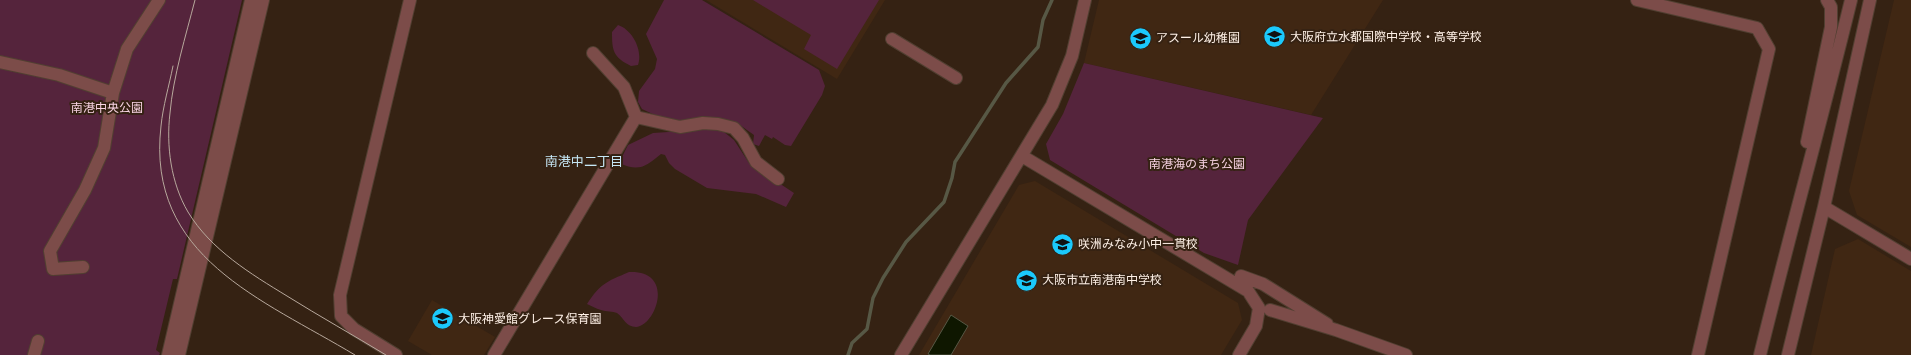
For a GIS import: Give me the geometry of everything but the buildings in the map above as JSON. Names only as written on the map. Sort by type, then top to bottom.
[{"type":"street","points":[[83,267],[53,269],[50,251],[85,190],[104,148],[113,93],[127,49],[158,0]]},
{"type":"street","points":[[168,355],[251,0]]},
{"type":"street","points":[[179,355],[263,0]]},
{"type":"street","points":[[396,355],[354,329],[341,316],[340,295],[410,0]]},
{"type":"street","points":[[901,355],[1052,105],[1072,56],[1085,0]]},
{"type":"street","points":[[1637,0],[1757,28],[1770,49],[1698,355]]},
{"type":"street","points":[[1789,238],[1831,27],[1831,7],[1827,0]]},
{"type":"street","points":[[1760,355],[1789,238],[1832,79],[1851,0]]},
{"type":"street","points":[[1788,355],[1824,207],[1870,0]]},
{"type":"street","points":[[892,39],[956,78]]},
{"type":"street","points":[[593,53],[624,87],[636,117]]},
{"type":"street","points":[[0,62],[59,75],[113,93]]},
{"type":"street","points":[[636,117],[680,127],[718,124],[734,128],[743,138],[756,162],[778,179]]},
{"type":"street","points":[[494,355],[636,117]]},
{"type":"street","points":[[1022,156],[1248,291],[1259,308],[1256,326],[1239,355]]},
{"type":"street","points":[[1824,207],[1911,259]]},
{"type":"street","points":[[1241,276],[1263,284],[1336,330]]},
{"type":"street","points":[[1270,310],[1336,330],[1406,355]]},
{"type":"street","points":[[34,355],[38,341]]},
{"type":"shaded area","points":[[706,0],[885,0],[837,79]]},
{"type":"shaded area","name":"大阪府立水都国際中学校・高等学校","points":[[1099,0],[1383,0],[1311,115],[1084,63]]},
{"type":"shaded area","points":[[1894,0],[1911,0],[1911,247],[1857,215],[1849,191]]},
{"type":"shaded area","name":"咲洲みなみ小中一貫校","points":[[1035,181],[1238,303],[1242,320],[1221,355],[919,355],[1019,185]]},
{"type":"shaded area","points":[[1858,239],[1911,271],[1911,355],[1811,355],[1835,249]]},
{"type":"shaded area","name":"大阪神愛館グレース保育園","points":[[432,300],[495,337],[484,355],[432,355],[408,341]]},
{"type":"shaded area","points":[[951,315],[968,326],[951,355],[928,354]]},
{"type":"green space","name":"南港中央公園","points":[[0,0],[242,0],[177,279],[173,279],[156,350],[160,353],[159,355],[0,355]]},
{"type":"green space","points":[[664,0],[702,0],[819,70],[825,86],[822,95],[791,146],[785,145],[773,137],[772,139],[765,135],[759,146],[753,144],[754,135],[740,125],[717,119],[674,121],[659,117],[642,109],[638,102],[639,91],[655,69],[657,59],[646,34]]},
{"type":"green space","points":[[753,0],[879,0],[837,69],[804,49],[811,35]]},
{"type":"green space","points":[[618,25],[628,31],[636,42],[639,54],[638,65],[631,66],[620,60],[613,49],[612,32]]},
{"type":"green space","name":"南港海のまち公園","points":[[1084,63],[1323,118],[1248,220],[1238,265],[1204,253],[1050,160],[1046,144],[1063,114]]},
{"type":"green space","points":[[715,129],[724,132],[734,140],[749,163],[794,193],[786,207],[756,194],[707,188],[675,169],[669,163],[665,155],[661,154],[646,165],[637,168],[619,163],[628,145],[653,133]]},
{"type":"green space","points":[[629,272],[644,274],[653,280],[657,288],[658,298],[655,309],[650,318],[643,324],[636,327],[627,324],[617,313],[603,311],[587,304],[600,287]]},
{"type":"waterway","points":[[848,355],[852,343],[867,329],[873,298],[883,278],[906,242],[944,202],[952,178],[955,162],[1006,83],[1038,47],[1043,20],[1052,0]]},
{"type":"tram line","points":[[195,0],[177,71],[169,126],[169,151],[171,164],[177,189],[182,201],[197,226],[208,238],[246,270],[386,355]]},
{"type":"tram line","points":[[173,66],[161,126],[161,171],[172,209],[191,241],[218,269],[249,292],[283,314],[355,355]]},
{"type":"place","name":"大阪府立水都国際中学校・高等学校","points":[[1275,37]]},
{"type":"place","name":"アスール幼稚園","points":[[1141,38]]},
{"type":"place","name":"咲洲みなみ小中一貫校","points":[[1062,244]]},
{"type":"place","name":"大阪市立南港南中学校","points":[[1027,280]]},
{"type":"place","name":"大阪神愛館グレース保育園","points":[[442,319]]},
{"type":"district","name":"南港中二丁目","points":[[584,161]]}]
